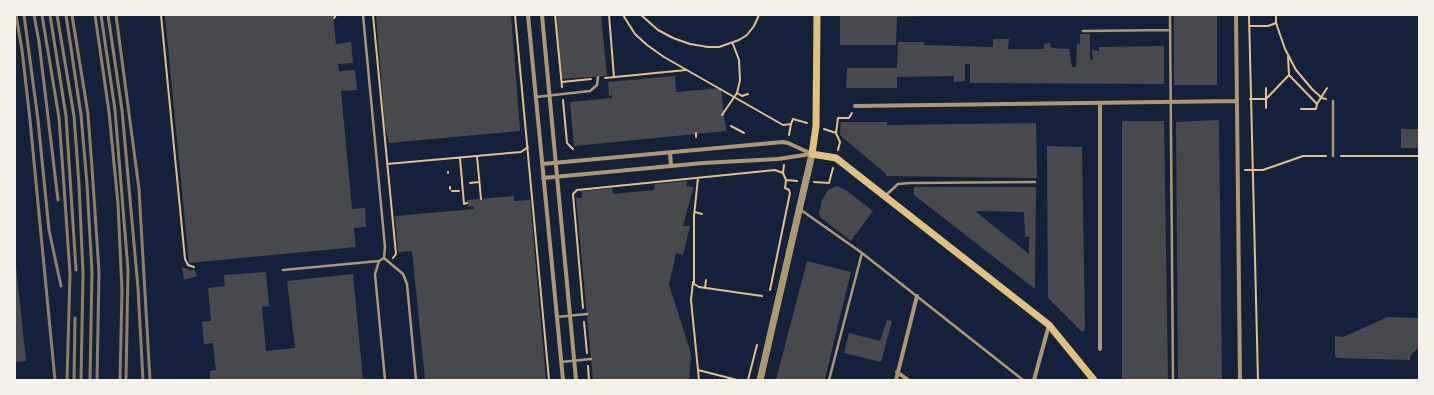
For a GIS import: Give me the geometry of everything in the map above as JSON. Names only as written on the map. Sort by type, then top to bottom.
[{"type":"main road","points":[[817,15],[816,126],[812,154],[836,158],[1049,325],[1094,380]]},
{"type":"street","points":[[528,15],[563,380]]},
{"type":"street","points":[[542,15],[576,380]]},
{"type":"street","points":[[1236,15],[1240,380]]},
{"type":"street","points":[[855,106],[1237,101]]},
{"type":"street","points":[[1100,103],[1100,349]]},
{"type":"street","points":[[542,164],[783,142],[812,154]]},
{"type":"street","points":[[670,152],[671,166]]},
{"type":"street","points":[[543,178],[671,166],[778,159],[812,154]]},
{"type":"street","points":[[760,380],[812,154]]},
{"type":"street","points":[[896,380],[917,296]]},
{"type":"street","points":[[1034,380],[1049,325]]},
{"type":"street","points":[[897,372],[908,380]]},
{"type":"lane","points":[[363,15],[379,173],[385,247],[384,258]]},
{"type":"lane","points":[[1170,15],[1173,380]]},
{"type":"lane","points":[[1082,31],[1170,30]]},
{"type":"lane","points":[[536,97],[590,91],[597,84],[598,77]]},
{"type":"lane","points":[[1333,101],[1334,156]]},
{"type":"lane","points":[[885,196],[898,184],[1035,182]]},
{"type":"lane","points":[[800,209],[862,253],[1023,380]]},
{"type":"lane","points":[[829,380],[862,253]]},
{"type":"lane","points":[[284,270],[379,261],[384,258]]},
{"type":"lane","points":[[384,258],[403,274],[407,284],[416,380]]},
{"type":"lane","points":[[379,261],[374,274],[385,380]]},
{"type":"lane","points":[[557,317],[587,314]]},
{"type":"lane","points":[[561,362],[591,359]]},
{"type":"path","points":[[161,15],[185,259],[192,267],[191,270]]},
{"type":"path","points":[[515,15],[549,380]]},
{"type":"path","points":[[555,15],[567,143],[573,149]]},
{"type":"path","points":[[609,15],[614,77]]},
{"type":"path","points":[[623,15],[635,34],[647,45],[687,70],[783,125],[791,124],[793,119]]},
{"type":"path","points":[[641,15],[658,30],[690,44],[713,47],[733,44],[747,35],[754,26],[759,15]]},
{"type":"path","points":[[1248,15],[1251,170],[1258,380]]},
{"type":"path","points":[[1276,15],[1276,23],[1287,54],[1296,70],[1322,98],[1333,101]]},
{"type":"path","points":[[1249,26],[1268,26],[1276,23]]},
{"type":"path","points":[[722,115],[737,92],[740,68],[737,51],[733,44]]},
{"type":"path","points":[[1287,54],[1289,76],[1317,104]]},
{"type":"path","points":[[603,78],[687,70]]},
{"type":"path","points":[[1250,99],[1266,99],[1289,76]]},
{"type":"path","points":[[562,82],[587,80]]},
{"type":"path","points":[[1266,88],[1266,108]]},
{"type":"path","points":[[1301,110],[1316,109],[1317,104],[1327,88]]},
{"type":"path","points":[[737,92],[742,96],[748,94]]},
{"type":"path","points":[[840,142],[836,133],[838,118],[849,118],[855,106]]},
{"type":"path","points":[[731,126],[744,133]]},
{"type":"path","points":[[383,165],[521,152],[528,147]]},
{"type":"path","points":[[477,156],[481,199]]},
{"type":"path","points":[[1251,170],[1263,170],[1303,156],[1419,156]]},
{"type":"path","points":[[460,158],[464,204],[467,203]]},
{"type":"path","points":[[589,380],[573,194],[577,190],[776,170],[783,172],[786,180],[785,188],[789,190],[790,193],[768,297]]},
{"type":"path","points":[[698,178],[691,300],[699,380]]},
{"type":"path","points":[[470,183],[479,182]]},
{"type":"path","points":[[452,191],[459,191],[456,192]]},
{"type":"path","points":[[695,212],[702,214]]},
{"type":"path","points":[[705,288],[706,280]]},
{"type":"path","points":[[693,282],[695,285],[705,288],[762,296]]},
{"type":"path","points":[[748,380],[758,342]]},
{"type":"path","points":[[698,370],[737,380]]},
{"type":"building","points":[[165,15],[333,15],[336,44],[351,42],[353,63],[338,64],[339,71],[355,70],[357,90],[341,91],[352,209],[365,208],[366,227],[354,228],[356,247],[189,263]]},
{"type":"building","points":[[376,15],[511,15],[520,131],[389,143],[385,127]]},
{"type":"building","points":[[556,15],[601,15],[607,76],[561,79]]},
{"type":"building","points":[[840,15],[923,16],[897,17],[896,45],[840,45]]},
{"type":"building","points":[[1174,15],[1217,15],[1217,85],[1174,85]]},
{"type":"building","points":[[1080,34],[1090,34],[1090,59],[1093,60],[1092,50],[1099,51],[1099,47],[1164,46],[1164,84],[970,83],[970,64],[965,64],[965,81],[954,82],[954,76],[897,77],[897,88],[846,88],[847,68],[897,68],[898,42],[924,42],[924,45],[993,47],[993,39],[1009,39],[1008,49],[1044,49],[1044,44],[1050,43],[1051,48],[1069,49],[1072,67],[1076,67],[1077,44],[1080,44]]},
{"type":"building","points":[[675,76],[676,92],[721,88],[726,131],[574,146],[570,102],[612,98],[612,95],[609,96],[608,82]]},
{"type":"building","points":[[1218,120],[1222,380],[1178,380],[1176,122]]},
{"type":"building","points":[[1122,121],[1164,121],[1168,380],[1122,380]]},
{"type":"building","points":[[841,122],[887,122],[887,125],[1036,123],[1037,178],[886,176],[886,174],[840,135]]},
{"type":"building","points":[[1401,129],[1419,129],[1419,148],[1401,148]]},
{"type":"building","points":[[1047,146],[1082,147],[1085,330],[1082,332],[1048,298]]},
{"type":"building","points":[[687,181],[686,186],[693,187],[693,189],[683,226],[690,226],[683,255],[676,253],[669,285],[689,347],[691,357],[689,380],[593,380],[576,198],[582,198],[582,191],[612,188],[613,194],[654,190],[655,184]]},
{"type":"building","points":[[837,186],[847,191],[873,211],[851,241],[820,217],[819,213],[822,200],[828,190]]},
{"type":"building","points":[[914,187],[1036,187],[1035,289],[914,195]],"holes":[[[976,212],[1024,212],[1025,237],[1029,236],[1029,254]]]},
{"type":"building","points":[[514,196],[514,201],[530,200],[546,380],[425,380],[412,251],[398,252],[395,216],[474,209],[473,206],[468,207],[467,200]]},
{"type":"building","points":[[15,256],[26,361],[15,362]]},
{"type":"building","points":[[807,261],[851,272],[825,380],[776,380]]},
{"type":"building","points":[[182,267],[191,271],[194,269],[197,276],[184,280]]},
{"type":"building","points":[[266,272],[269,306],[262,307],[266,351],[295,348],[287,281],[353,274],[363,380],[210,380],[210,371],[216,370],[213,343],[204,344],[202,322],[211,321],[208,288],[225,286],[224,275]]},
{"type":"building","points":[[1388,317],[1419,318],[1419,347],[1410,356],[1410,360],[1337,358],[1335,356],[1335,336],[1343,337]]},
{"type":"building","points":[[887,320],[892,321],[881,362],[844,353],[849,333],[880,341]]},
{"type":"railway","points":[[16,15],[22,50],[30,120],[55,380]]},
{"type":"railway","points":[[24,15],[38,120],[49,230],[61,286]]},
{"type":"railway","points":[[34,15],[39,42],[58,200]]},
{"type":"railway","points":[[42,15],[59,118],[64,186],[70,274],[67,380]]},
{"type":"railway","points":[[50,15],[66,116],[76,270]]},
{"type":"railway","points":[[57,15],[74,116],[79,184],[83,273],[81,380]]},
{"type":"railway","points":[[66,15],[81,115],[87,184],[92,272],[90,380]]},
{"type":"railway","points":[[72,15],[88,114],[93,182],[99,272],[97,380]]},
{"type":"railway","points":[[95,15],[109,112],[118,204],[122,291],[120,380]]},
{"type":"railway","points":[[101,15],[115,110],[128,270],[126,380]]},
{"type":"railway","points":[[108,15],[122,110],[138,288],[143,380]]},
{"type":"railway","points":[[116,15],[139,189],[150,380]]},
{"type":"railway","points":[[74,380],[75,318]]}]
